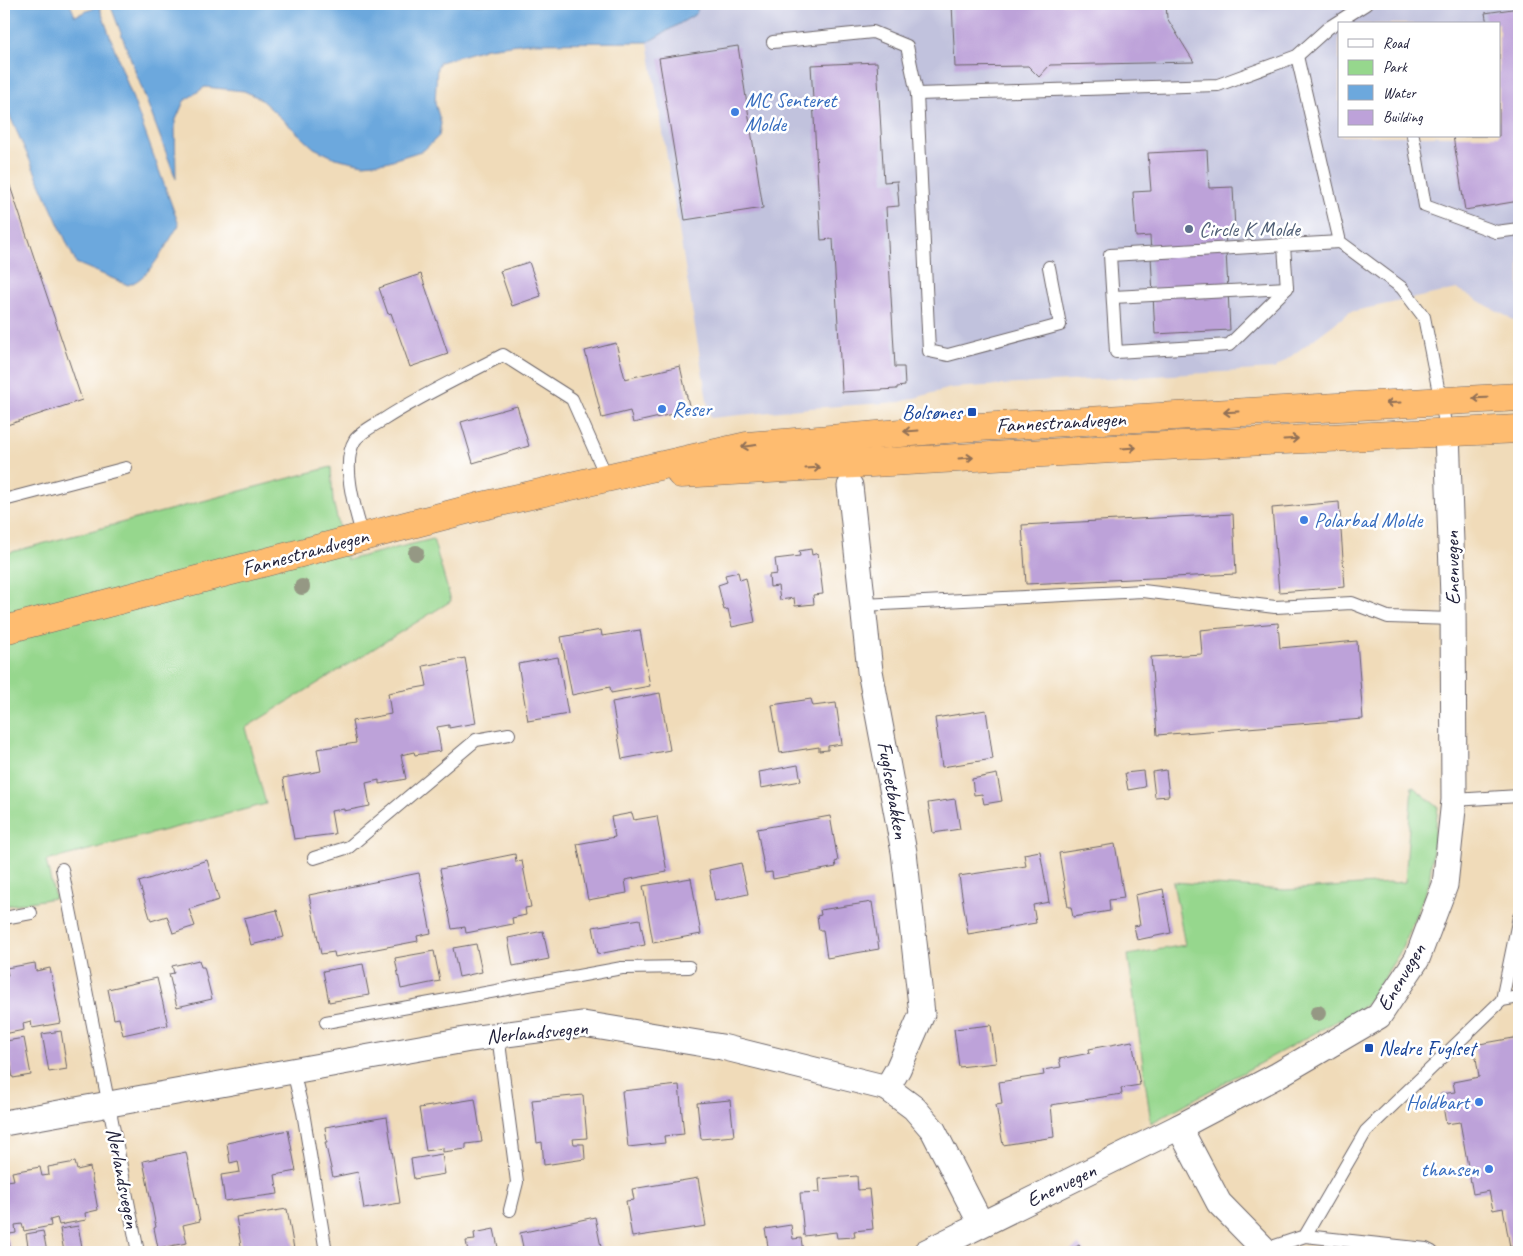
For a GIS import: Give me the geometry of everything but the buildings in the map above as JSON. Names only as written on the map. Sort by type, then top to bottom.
[{"type":"highway","name":"Fannestrandvegen","points":[[4,630],[478,507],[747,446],[867,434],[1519,397]]},
{"type":"highway","name":"Fannestrandvegen","points":[[607,478],[830,467],[1181,444],[1519,429]]},
{"type":"street","name":"Enenvegen","points":[[926,1252],[1179,1127],[1278,1075],[1379,1016],[1417,959],[1444,885],[1454,800],[1453,619],[1447,433]]},
{"type":"street","name":"Fuglsetbakken","points":[[850,486],[870,671],[904,852],[922,1014],[898,1069],[886,1088]]},
{"type":"street","name":"Nerlandsvegen","points":[[4,1123],[498,1035],[584,1024],[722,1047],[886,1088],[914,1108],[933,1130],[981,1224]]},
{"type":"street","points":[[1179,1127],[1219,1203],[1265,1251]]},
{"type":"lane","points":[[917,94],[1218,84],[1297,56],[1328,28],[1366,4]]},
{"type":"lane","points":[[773,42],[873,32],[907,46],[917,94],[929,351],[948,355],[1060,325],[1049,267]]},
{"type":"lane","points":[[1297,56],[1340,242],[1402,288],[1424,317],[1442,400],[1447,433]]},
{"type":"lane","points":[[1413,138],[1425,206],[1496,232],[1519,229]]},
{"type":"lane","points":[[1284,246],[1287,288],[1229,345],[1116,352],[1110,255],[1340,242]]},
{"type":"lane","points":[[1113,297],[1287,288]]},
{"type":"lane","points":[[363,537],[352,496],[350,458],[355,440],[371,427],[406,405],[503,355],[572,399],[607,478]]},
{"type":"lane","points":[[4,500],[126,468]]},
{"type":"lane","points":[[863,605],[1143,591],[1275,607],[1352,603],[1388,617],[1453,619]]},
{"type":"lane","points":[[314,858],[349,847],[476,740],[509,734]]},
{"type":"lane","points":[[1454,800],[1519,796]]},
{"type":"lane","points":[[62,868],[108,1105]]},
{"type":"lane","points":[[4,918],[31,913]]},
{"type":"lane","points":[[1502,1000],[1519,917]]},
{"type":"lane","points":[[326,1022],[622,968],[690,967]]},
{"type":"lane","points":[[1305,1236],[1366,1131],[1502,1000],[1519,997]]},
{"type":"lane","points":[[498,1035],[517,1182],[510,1210]]},
{"type":"lane","points":[[293,1071],[303,1112],[326,1252]]},
{"type":"lane","name":"Nerlandsvegen","points":[[108,1105],[138,1252]]},
{"type":"lane","points":[[1265,1251],[1305,1236],[1426,1249],[1432,1252]]},
{"type":"shaded area","points":[[699,4],[1519,4],[1519,323],[1457,289],[1350,312],[1274,369],[951,388],[900,402],[810,408],[710,418],[648,42],[696,14]]},
{"type":"green space","points":[[331,467],[333,501],[347,560],[433,539],[451,601],[245,728],[266,804],[46,861],[55,898],[4,906],[4,554]]},
{"type":"green space","points":[[1412,786],[1438,807],[1429,884],[1399,954],[1366,1005],[1151,1123],[1128,955],[1185,945],[1173,882],[1285,890],[1405,882]]},
{"type":"water","points":[[4,4],[70,4],[75,16],[99,6],[179,225],[151,268],[136,281],[128,285],[76,263],[4,103]]},
{"type":"water","points":[[110,4],[699,4],[696,14],[648,42],[527,43],[487,48],[440,62],[437,67],[435,103],[441,123],[439,136],[424,150],[386,162],[363,164],[335,158],[314,148],[259,98],[244,91],[205,87],[184,101],[175,122],[176,179]]},
{"type":"place","name":"MC Senteret Molde","points":[[735,112]]},
{"type":"place","name":"Circle K Molde","points":[[1189,229]]},
{"type":"place","name":"Reser","points":[[662,409]]},
{"type":"place","name":"Bolsønes","points":[[972,412]]},
{"type":"place","name":"Polarbad Molde","points":[[1304,520]]},
{"type":"place","name":"Nedre Fuglset","points":[[1369,1048]]},
{"type":"place","name":"Holdbart","points":[[1479,1102]]},
{"type":"place","name":"thansen","points":[[1489,1169]]}]
